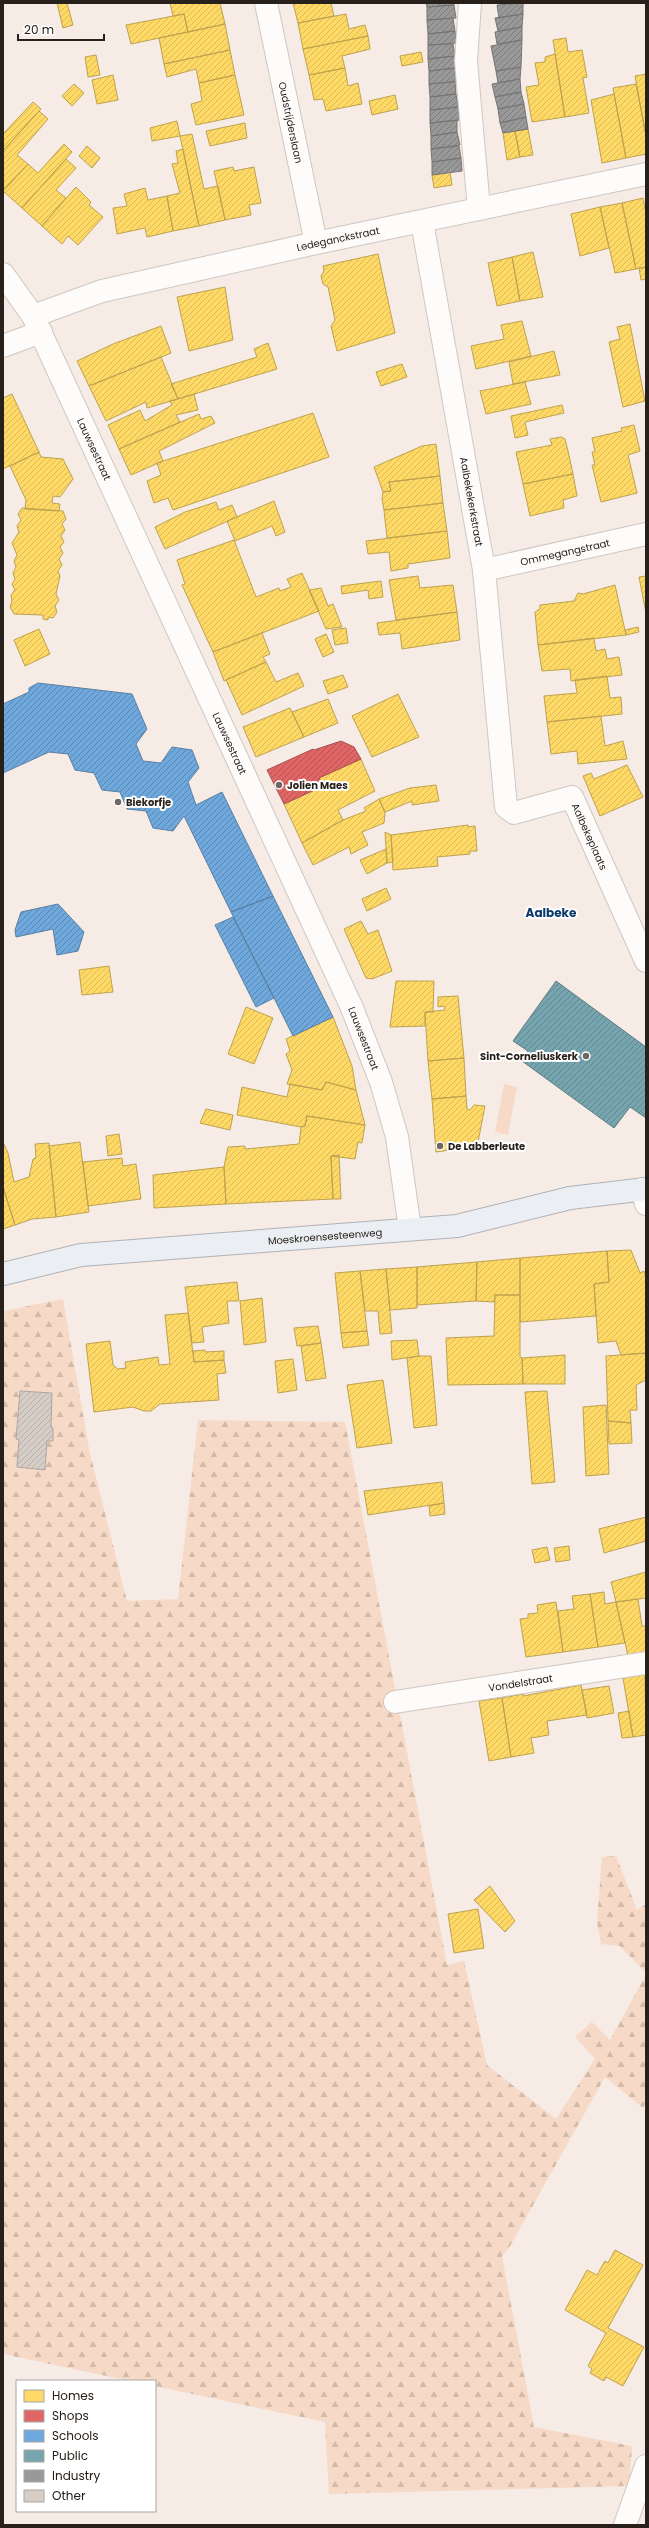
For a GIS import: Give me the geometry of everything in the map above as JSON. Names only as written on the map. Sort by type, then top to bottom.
[{"type":"main road","name":"Moeskroensesteenweg","points":[[3,1274],[81,1255],[457,1226],[570,1198],[645,1194]]},
{"type":"street","name":"Oudstrijderslaan","points":[[266,3],[316,242]]},
{"type":"street","points":[[470,3],[466,61],[479,209]]},
{"type":"street","name":"Ledeganckstraat","points":[[3,346],[37,324],[102,291],[316,242],[422,222],[646,174]]},
{"type":"street","name":"Aalbekekerkstraat","points":[[422,222],[484,570],[504,784]]},
{"type":"street","name":"Lauwsestraat","points":[[3,274],[37,324],[352,1008],[382,1082],[397,1137],[410,1229]]},
{"type":"street","name":"Ommegangstraat","points":[[484,570],[646,534]]},
{"type":"street","name":"Aalbekeplaats","points":[[504,784],[506,807],[514,813],[572,797],[646,961]]},
{"type":"street","name":"Vondelstraat","points":[[395,1702],[646,1663]]},
{"type":"street","points":[[625,2525],[646,2466]]},
{"type":"green space","points":[[504,1084],[517,1087],[508,1135],[495,1132]]},
{"type":"green space","points":[[63,1299],[89,1449],[127,1601],[178,1599],[198,1420],[345,1422],[447,1965],[464,1961],[487,2065],[556,2119],[595,2059],[575,2037],[592,2022],[610,2040],[646,1975],[646,2102],[643,2108],[605,2077],[509,2248],[502,2256],[534,2427],[632,2446],[629,2486],[329,2494],[325,2422],[156,2386],[156,2380],[125,2380],[3,2354],[3,1311]]},
{"type":"green space","points":[[616,1856],[637,1910],[646,1904],[646,1973],[620,1946],[601,1944],[597,1922],[602,1857]]},
{"type":"building: Homes","points":[[57,3],[67,3],[73,25],[63,28]]},
{"type":"building: Homes","points":[[170,3],[220,3],[225,24],[188,32],[184,14],[173,16]]},
{"type":"building: Homes","points":[[293,3],[331,3],[334,16],[298,23]]},
{"type":"building: Homes","points":[[184,14],[188,32],[131,44],[126,25]]},
{"type":"building: Homes","points":[[346,14],[349,29],[365,25],[368,36],[303,49],[298,23]]},
{"type":"building: Homes","points":[[225,24],[230,50],[164,64],[159,38]]},
{"type":"building: Homes","points":[[368,36],[370,49],[342,56],[345,68],[309,75],[303,49]]},
{"type":"building: Homes","points":[[566,38],[568,52],[582,50],[587,77],[583,78],[589,113],[565,117],[553,40]]},
{"type":"building: Homes","points":[[230,50],[235,75],[199,83],[196,69],[167,77],[164,64]]},
{"type":"building: Homes","points":[[421,52],[423,62],[402,66],[400,56]]},
{"type":"building: Homes","points":[[555,54],[565,117],[532,122],[526,87],[539,85],[535,63],[545,62],[545,57]]},
{"type":"building: Homes","points":[[96,55],[100,75],[88,77],[85,57]]},
{"type":"building: Homes","points":[[345,68],[348,86],[358,83],[362,104],[326,111],[323,99],[314,100],[309,75]]},
{"type":"building: Homes","points":[[646,74],[646,136],[635,76]]},
{"type":"building: Homes","points":[[113,75],[118,100],[97,104],[92,80]]},
{"type":"building: Homes","points":[[235,75],[244,115],[196,125],[191,104],[202,101],[199,83]]},
{"type":"building: Homes","points":[[74,84],[84,93],[72,106],[62,96]]},
{"type":"building: Homes","points":[[636,84],[646,136],[646,154],[626,158],[613,88]]},
{"type":"building: Homes","points":[[614,94],[626,158],[602,163],[591,100]]},
{"type":"building: Homes","points":[[395,95],[398,109],[372,115],[369,101]]},
{"type":"building: Homes","points":[[33,102],[41,109],[3,151],[3,134]]},
{"type":"building: Homes","points":[[39,111],[48,119],[17,155],[28,164],[3,191],[3,151]]},
{"type":"building: Homes","points":[[177,121],[180,136],[152,141],[150,128]]},
{"type":"building: Homes","points":[[245,123],[247,138],[210,146],[206,131]]},
{"type":"building: Homes","points":[[528,129],[533,155],[520,157],[515,131]]},
{"type":"building: Homes","points":[[515,131],[520,157],[507,160],[503,133]]},
{"type":"building: Homes","points":[[192,134],[204,189],[218,186],[225,220],[199,226],[180,136]]},
{"type":"building: Homes","points":[[64,144],[72,152],[22,208],[3,191],[28,164],[38,173]]},
{"type":"building: Homes","points":[[87,146],[100,158],[92,168],[79,156]]},
{"type":"building: Homes","points":[[183,149],[199,226],[173,231],[167,196],[180,193],[172,164],[178,163],[176,151]]},
{"type":"building: Homes","points":[[66,159],[76,168],[56,190],[66,198],[42,226],[22,208]]},
{"type":"building: Homes","points":[[233,167],[234,171],[254,167],[261,203],[249,205],[251,215],[225,220],[214,171]]},
{"type":"building: Homes","points":[[450,172],[452,185],[434,188],[432,175]]},
{"type":"building: Homes","points":[[76,187],[91,202],[89,205],[103,217],[78,245],[68,236],[62,244],[42,226]]},
{"type":"building: Homes","points":[[145,188],[148,200],[167,196],[173,231],[147,237],[145,228],[117,234],[113,208],[127,206],[124,194]]},
{"type":"building: Homes","points":[[643,198],[646,213],[646,267],[636,269],[622,203]]},
{"type":"building: Homes","points":[[622,203],[636,269],[615,273],[600,207]]},
{"type":"building: Homes","points":[[600,207],[609,248],[580,256],[571,214]]},
{"type":"building: Homes","points":[[533,252],[543,297],[520,301],[512,257]]},
{"type":"building: Homes","points":[[378,254],[395,333],[337,351],[331,326],[335,320],[328,287],[323,284],[321,276],[324,271],[323,266]]},
{"type":"building: Homes","points":[[512,257],[520,301],[497,306],[488,263]]},
{"type":"building: Homes","points":[[646,267],[646,279],[641,280],[639,268]]},
{"type":"building: Homes","points":[[225,287],[233,340],[189,351],[177,297]]},
{"type":"building: Homes","points":[[522,321],[531,356],[476,369],[471,346],[504,339],[501,325]]},
{"type":"building: Homes","points":[[630,324],[645,401],[623,407],[609,342],[620,339],[617,327]]},
{"type":"building: Homes","points":[[161,326],[171,353],[89,386],[77,361],[113,344]]},
{"type":"building: Homes","points":[[268,343],[277,369],[178,399],[171,384],[257,357],[254,349]]},
{"type":"building: Homes","points":[[554,351],[560,375],[513,384],[509,362]]},
{"type":"building: Homes","points":[[161,357],[178,399],[147,408],[146,402],[106,421],[89,386]]},
{"type":"building: Homes","points":[[402,364],[407,377],[381,386],[376,372]]},
{"type":"building: Homes","points":[[525,382],[531,404],[486,414],[480,391]]},
{"type":"building: Homes","points":[[12,394],[39,452],[3,469],[3,398]]},
{"type":"building: Homes","points":[[194,394],[198,410],[176,415],[180,422],[119,449],[108,425],[140,410],[145,421],[172,405],[170,401]]},
{"type":"building: Homes","points":[[562,405],[564,413],[525,422],[528,435],[515,438],[511,416]]},
{"type":"building: Homes","points":[[313,413],[329,457],[173,510],[168,498],[154,503],[147,481],[161,475],[157,463]]},
{"type":"building: Homes","points":[[199,414],[201,419],[211,416],[215,423],[159,451],[163,461],[131,475],[119,449]]},
{"type":"building: Homes","points":[[634,425],[640,451],[628,455],[637,493],[601,502],[592,465],[595,465],[592,452],[595,452],[592,438],[622,431],[621,428]]},
{"type":"building: Homes","points":[[561,437],[565,439],[573,474],[523,484],[516,452],[552,445],[550,439]]},
{"type":"building: Homes","points":[[436,444],[440,476],[389,482],[391,491],[383,492],[374,467],[422,446]]},
{"type":"building: Homes","points":[[39,452],[41,457],[63,459],[73,479],[60,497],[53,496],[52,503],[60,504],[59,511],[25,509],[26,500],[10,466]]},
{"type":"building: Homes","points":[[573,474],[577,496],[563,500],[564,508],[530,516],[523,484]]},
{"type":"building: Homes","points":[[440,476],[443,503],[384,510],[382,499],[383,492],[391,491],[389,482]]},
{"type":"building: Homes","points":[[274,501],[285,532],[276,536],[272,526],[235,541],[227,521]]},
{"type":"building: Homes","points":[[216,502],[219,510],[232,505],[237,517],[165,549],[155,527],[185,512]]},
{"type":"building: Homes","points":[[443,503],[447,531],[387,538],[384,510]]},
{"type":"building: Homes","points":[[22,508],[63,511],[66,519],[62,524],[65,530],[61,536],[64,542],[60,547],[63,553],[59,559],[62,565],[58,571],[60,576],[56,594],[59,600],[55,606],[57,612],[53,618],[48,617],[48,620],[43,619],[43,615],[14,614],[10,607],[12,601],[11,595],[15,590],[12,584],[15,579],[13,573],[16,567],[14,561],[17,555],[12,543],[19,532],[17,526],[21,520],[18,514]]},
{"type":"building: Homes","points":[[447,531],[450,558],[408,564],[408,568],[391,571],[389,552],[368,554],[366,541]]},
{"type":"building: Homes","points":[[234,540],[256,597],[279,588],[280,591],[291,587],[287,579],[302,573],[319,611],[213,652],[182,585],[185,584],[177,560]]},
{"type":"building: Homes","points":[[418,576],[420,588],[453,585],[457,612],[396,620],[389,580]]},
{"type":"building: Homes","points":[[646,576],[646,613],[639,577]]},
{"type":"building: Homes","points":[[381,581],[383,597],[369,599],[368,590],[342,594],[341,586]]},
{"type":"building: Homes","points":[[615,585],[626,635],[538,645],[535,612],[540,609],[540,605],[574,601],[578,593],[583,594]]},
{"type":"building: Homes","points":[[321,588],[328,606],[333,604],[342,627],[326,629],[309,590]]},
{"type":"building: Homes","points":[[457,612],[460,640],[402,649],[400,633],[379,635],[377,623]]},
{"type":"building: Homes","points":[[638,627],[639,632],[626,635],[625,630]]},
{"type":"building: Homes","points":[[346,628],[348,643],[335,645],[332,630]]},
{"type":"building: Homes","points":[[39,629],[50,654],[25,666],[14,640]]},
{"type":"building: Homes","points":[[262,633],[270,654],[263,657],[266,662],[224,681],[213,652]]},
{"type":"building: Homes","points":[[326,634],[334,652],[323,657],[315,639]]},
{"type":"building: Homes","points":[[594,638],[596,651],[605,649],[607,659],[619,657],[622,675],[571,681],[570,669],[542,671],[538,645]]},
{"type":"building: Homes","points":[[266,662],[276,682],[298,673],[304,686],[242,715],[226,680]]},
{"type":"building: Homes","points":[[343,675],[348,687],[328,694],[323,681]]},
{"type":"building: Homes","points":[[607,676],[610,698],[621,697],[622,714],[547,722],[544,696],[577,693],[575,680]]},
{"type":"building: Homes","points":[[398,694],[419,737],[372,757],[352,716]]},
{"type":"building: Homes","points":[[328,699],[338,723],[304,737],[292,712]]},
{"type":"building: Homes","points":[[290,708],[304,737],[256,757],[243,727]]},
{"type":"building: Homes","points":[[601,716],[605,746],[623,741],[627,759],[578,764],[577,751],[551,754],[547,722]]},
{"type":"building: Homes","points":[[361,759],[375,791],[338,810],[343,820],[302,843],[284,804],[323,786],[319,778]]},
{"type":"building: Homes","points":[[627,765],[643,797],[600,816],[583,776],[591,773],[594,779]]},
{"type":"building: Homes","points":[[436,785],[439,801],[412,805],[412,801],[385,812],[379,799],[410,788]]},
{"type":"building: Homes","points":[[379,799],[385,812],[384,823],[362,832],[368,845],[351,854],[349,847],[313,865],[302,843],[343,820],[366,811],[364,808]]},
{"type":"building: Homes","points":[[468,825],[468,827],[475,826],[477,851],[470,851],[470,854],[437,857],[438,866],[393,870],[391,835]]},
{"type":"building: Homes","points":[[385,832],[391,835],[393,862],[387,863]]},
{"type":"building: Homes","points":[[386,849],[387,863],[367,874],[360,860]]},
{"type":"building: Homes","points":[[386,888],[391,899],[367,911],[362,899]]},
{"type":"building: Homes","points":[[361,921],[368,934],[378,930],[392,971],[372,979],[366,978],[344,929]]},
{"type":"building: Homes","points":[[109,966],[113,992],[82,995],[79,970]]},
{"type":"building: Homes","points":[[396,981],[434,981],[433,1012],[425,1012],[425,1026],[390,1027]]},
{"type":"building: Homes","points":[[458,996],[464,1058],[428,1061],[425,1012],[445,1010],[444,1006],[438,1007],[438,997]]},
{"type":"building: Homes","points":[[246,1007],[273,1018],[254,1064],[228,1054]]},
{"type":"building: Homes","points":[[333,1017],[352,1066],[356,1090],[326,1082],[322,1090],[287,1084],[292,1070],[286,1054],[290,1051],[286,1039]]},
{"type":"building: Homes","points":[[464,1058],[466,1096],[432,1099],[428,1061]]},
{"type":"building: Homes","points":[[326,1082],[356,1090],[365,1125],[307,1116],[305,1126],[301,1127],[237,1115],[242,1087],[287,1097],[290,1084],[322,1090]]},
{"type":"building: Homes","points":[[466,1096],[467,1109],[470,1110],[474,1105],[485,1106],[478,1142],[457,1149],[436,1152],[432,1099]]},
{"type":"building: Homes","points":[[206,1109],[233,1115],[230,1130],[200,1123]]},
{"type":"building: Homes","points":[[307,1116],[365,1125],[362,1143],[358,1142],[355,1159],[331,1156],[333,1199],[226,1204],[224,1167],[228,1147],[245,1146],[245,1149],[299,1144],[301,1127],[305,1126]]},
{"type":"building: Homes","points":[[119,1134],[122,1154],[108,1156],[106,1136]]},
{"type":"building: Homes","points":[[3,1142],[8,1153],[14,1182],[29,1177],[33,1159],[36,1158],[35,1144],[49,1143],[56,1217],[32,1219],[15,1225],[3,1187]]},
{"type":"building: Homes","points":[[80,1142],[89,1212],[56,1217],[49,1146]]},
{"type":"building: Homes","points":[[339,1155],[341,1199],[333,1199],[331,1156]]},
{"type":"building: Homes","points":[[122,1158],[123,1166],[136,1164],[141,1199],[88,1206],[83,1162]]},
{"type":"building: Homes","points":[[224,1167],[226,1204],[154,1208],[153,1175]]},
{"type":"building: Homes","points":[[3,1187],[15,1225],[3,1229]]},
{"type":"building: Homes","points":[[631,1250],[640,1273],[644,1271],[646,1277],[646,1353],[621,1355],[616,1341],[598,1343],[594,1284],[609,1282],[607,1251]]},
{"type":"building: Homes","points":[[607,1251],[609,1282],[594,1284],[596,1316],[520,1322],[520,1258]]},
{"type":"building: Homes","points":[[520,1258],[520,1295],[495,1295],[494,1302],[476,1301],[477,1262]]},
{"type":"building: Homes","points":[[477,1262],[476,1301],[417,1305],[417,1267]]},
{"type":"building: Homes","points":[[417,1267],[417,1308],[390,1310],[386,1269]]},
{"type":"building: Homes","points":[[386,1269],[392,1333],[380,1334],[378,1311],[365,1311],[360,1271]]},
{"type":"building: Homes","points":[[360,1271],[367,1331],[341,1333],[335,1273]]},
{"type":"building: Homes","points":[[237,1282],[239,1301],[227,1301],[229,1323],[202,1327],[204,1342],[192,1343],[185,1287]]},
{"type":"building: Homes","points":[[495,1295],[520,1295],[520,1357],[522,1358],[523,1384],[448,1385],[446,1338],[494,1336]]},
{"type":"building: Homes","points":[[262,1298],[266,1342],[244,1345],[240,1301]]},
{"type":"building: Homes","points":[[188,1313],[194,1362],[224,1360],[226,1373],[217,1374],[219,1400],[160,1404],[151,1411],[144,1411],[133,1407],[94,1412],[86,1344],[110,1341],[113,1365],[118,1369],[126,1368],[125,1362],[158,1357],[159,1365],[170,1364],[165,1315]]},
{"type":"building: Homes","points":[[318,1326],[321,1343],[297,1346],[294,1328]]},
{"type":"building: Homes","points":[[367,1331],[369,1345],[343,1348],[341,1333]]},
{"type":"building: Homes","points":[[417,1340],[419,1356],[392,1360],[391,1341]]},
{"type":"building: Homes","points":[[321,1343],[326,1378],[306,1381],[301,1346]]},
{"type":"building: Homes","points":[[205,1350],[205,1352],[224,1351],[224,1360],[194,1362],[193,1351]]},
{"type":"building: Homes","points":[[646,1353],[646,1380],[636,1385],[637,1410],[630,1410],[631,1423],[608,1421],[606,1356]]},
{"type":"building: Homes","points":[[565,1355],[565,1384],[523,1384],[522,1358]]},
{"type":"building: Homes","points":[[431,1356],[437,1425],[414,1428],[407,1358]]},
{"type":"building: Homes","points":[[293,1359],[297,1390],[278,1393],[275,1361]]},
{"type":"building: Homes","points":[[383,1380],[392,1443],[357,1448],[347,1385]]},
{"type":"building: Homes","points":[[547,1391],[555,1482],[532,1484],[525,1392]]},
{"type":"building: Homes","points":[[606,1405],[609,1474],[586,1476],[583,1407]]},
{"type":"building: Homes","points":[[608,1421],[631,1423],[632,1443],[609,1444]]},
{"type":"building: Homes","points":[[442,1482],[444,1503],[368,1515],[364,1491]]},
{"type":"building: Homes","points":[[444,1503],[445,1514],[430,1516],[429,1506]]},
{"type":"building: Homes","points":[[646,1517],[646,1541],[604,1553],[599,1529]]},
{"type":"building: Homes","points":[[569,1546],[570,1560],[556,1562],[554,1548]]},
{"type":"building: Homes","points":[[547,1547],[550,1560],[535,1563],[532,1550]]},
{"type":"building: Homes","points":[[646,1572],[646,1598],[616,1602],[611,1582]]},
{"type":"building: Homes","points":[[604,1592],[605,1604],[616,1602],[625,1643],[598,1647],[590,1594]]},
{"type":"building: Homes","points":[[590,1594],[598,1647],[563,1652],[558,1611],[574,1609],[572,1596]]},
{"type":"building: Homes","points":[[638,1599],[642,1626],[646,1626],[646,1652],[628,1656],[616,1602]]},
{"type":"building: Homes","points":[[556,1602],[563,1652],[526,1657],[520,1619],[528,1618],[528,1614],[538,1613],[537,1605]]},
{"type":"building: Homes","points":[[645,1674],[646,1735],[633,1737],[623,1678]]},
{"type":"building: Homes","points":[[581,1685],[587,1715],[547,1721],[549,1735],[531,1738],[534,1753],[511,1757],[502,1698],[523,1694],[523,1696]]},
{"type":"building: Homes","points":[[609,1686],[614,1713],[587,1718],[582,1690]]},
{"type":"building: Homes","points":[[502,1698],[511,1757],[489,1761],[479,1701]]},
{"type":"building: Homes","points":[[629,1711],[633,1737],[622,1738],[618,1713]]},
{"type":"building: Homes","points":[[490,1886],[515,1921],[505,1932],[474,1900]]},
{"type":"building: Homes","points":[[478,1909],[484,1948],[454,1953],[448,1914]]},
{"type":"building: Homes","points":[[615,2250],[643,2265],[608,2328],[644,2347],[623,2386],[606,2377],[604,2381],[590,2373],[592,2369],[588,2366],[606,2333],[565,2310],[587,2270],[597,2275],[605,2261],[608,2263]]},
{"type":"building: Shops","points":[[341,741],[354,747],[361,759],[319,778],[323,786],[284,804],[267,770],[313,749],[314,750]]},
{"type":"building: Schools","points":[[38,683],[132,694],[147,729],[136,744],[143,761],[161,763],[172,747],[192,750],[199,768],[188,782],[196,805],[222,792],[273,896],[231,912],[184,816],[173,831],[153,828],[146,811],[127,809],[120,792],[102,790],[94,773],[75,770],[68,754],[49,752],[3,773],[3,704],[29,692],[29,688]]},
{"type":"building: Schools","points":[[273,896],[333,1017],[293,1036],[231,912]]},
{"type":"building: Schools","points":[[58,904],[84,932],[78,951],[57,955],[53,929],[16,937],[15,930],[21,912]]},
{"type":"building: Schools","points":[[233,917],[274,998],[256,1007],[215,925]]},
{"type":"building: Public","name":"Sint-Corneliuskerk","points":[[556,981],[646,1047],[646,1118],[630,1107],[614,1128],[522,1061],[528,1051],[513,1041]]},
{"type":"building: Industry","points":[[426,3],[454,3],[454,5],[427,7]]},
{"type":"building: Industry","points":[[523,3],[523,14],[499,18],[497,5]]},
{"type":"building: Industry","points":[[454,5],[456,18],[427,20],[427,7]]},
{"type":"building: Industry","points":[[523,14],[522,27],[498,31],[495,18]]},
{"type":"building: Industry","points":[[453,18],[455,31],[428,34],[427,20]]},
{"type":"building: Industry","points":[[522,27],[522,40],[497,44],[495,32]]},
{"type":"building: Industry","points":[[455,31],[456,43],[428,45],[428,34]]},
{"type":"building: Industry","points":[[522,40],[521,67],[496,71],[491,46]]},
{"type":"building: Industry","points":[[453,44],[455,56],[428,59],[428,45]]},
{"type":"building: Industry","points":[[455,56],[456,68],[429,71],[428,59]]},
{"type":"building: Industry","points":[[521,67],[520,79],[498,83],[496,71]]},
{"type":"building: Industry","points":[[456,68],[458,81],[429,84],[429,71]]},
{"type":"building: Industry","points":[[520,79],[521,92],[495,97],[492,84]]},
{"type":"building: Industry","points":[[455,82],[456,94],[430,97],[429,84]]},
{"type":"building: Industry","points":[[521,92],[524,104],[498,109],[495,97]]},
{"type":"building: Industry","points":[[456,94],[458,107],[430,110],[430,97]]},
{"type":"building: Industry","points":[[524,104],[526,117],[500,123],[498,109]]},
{"type":"building: Industry","points":[[458,107],[460,120],[430,123],[430,110]]},
{"type":"building: Industry","points":[[526,117],[528,129],[503,133],[500,123]]},
{"type":"building: Industry","points":[[457,120],[457,132],[431,136],[430,123]]},
{"type":"building: Industry","points":[[457,132],[460,145],[431,149],[431,136]]},
{"type":"building: Industry","points":[[459,146],[461,158],[432,162],[431,149]]},
{"type":"building: Industry","points":[[461,158],[462,171],[432,175],[432,162]]},
{"type":"building: Other","points":[[20,1391],[52,1393],[51,1427],[53,1428],[53,1441],[47,1441],[45,1470],[17,1467],[19,1440],[16,1439]]},
{"type":"place","name":"Jolien Maes","points":[[279,785]]},
{"type":"place","name":"Biekorfje","points":[[118,802]]},
{"type":"place","name":"Sint-Corneliuskerk","points":[[586,1056]]},
{"type":"place","name":"De Labberleute","points":[[440,1146]]},
{"type":"district","name":"Aalbeke","points":[[551,912]]}]
